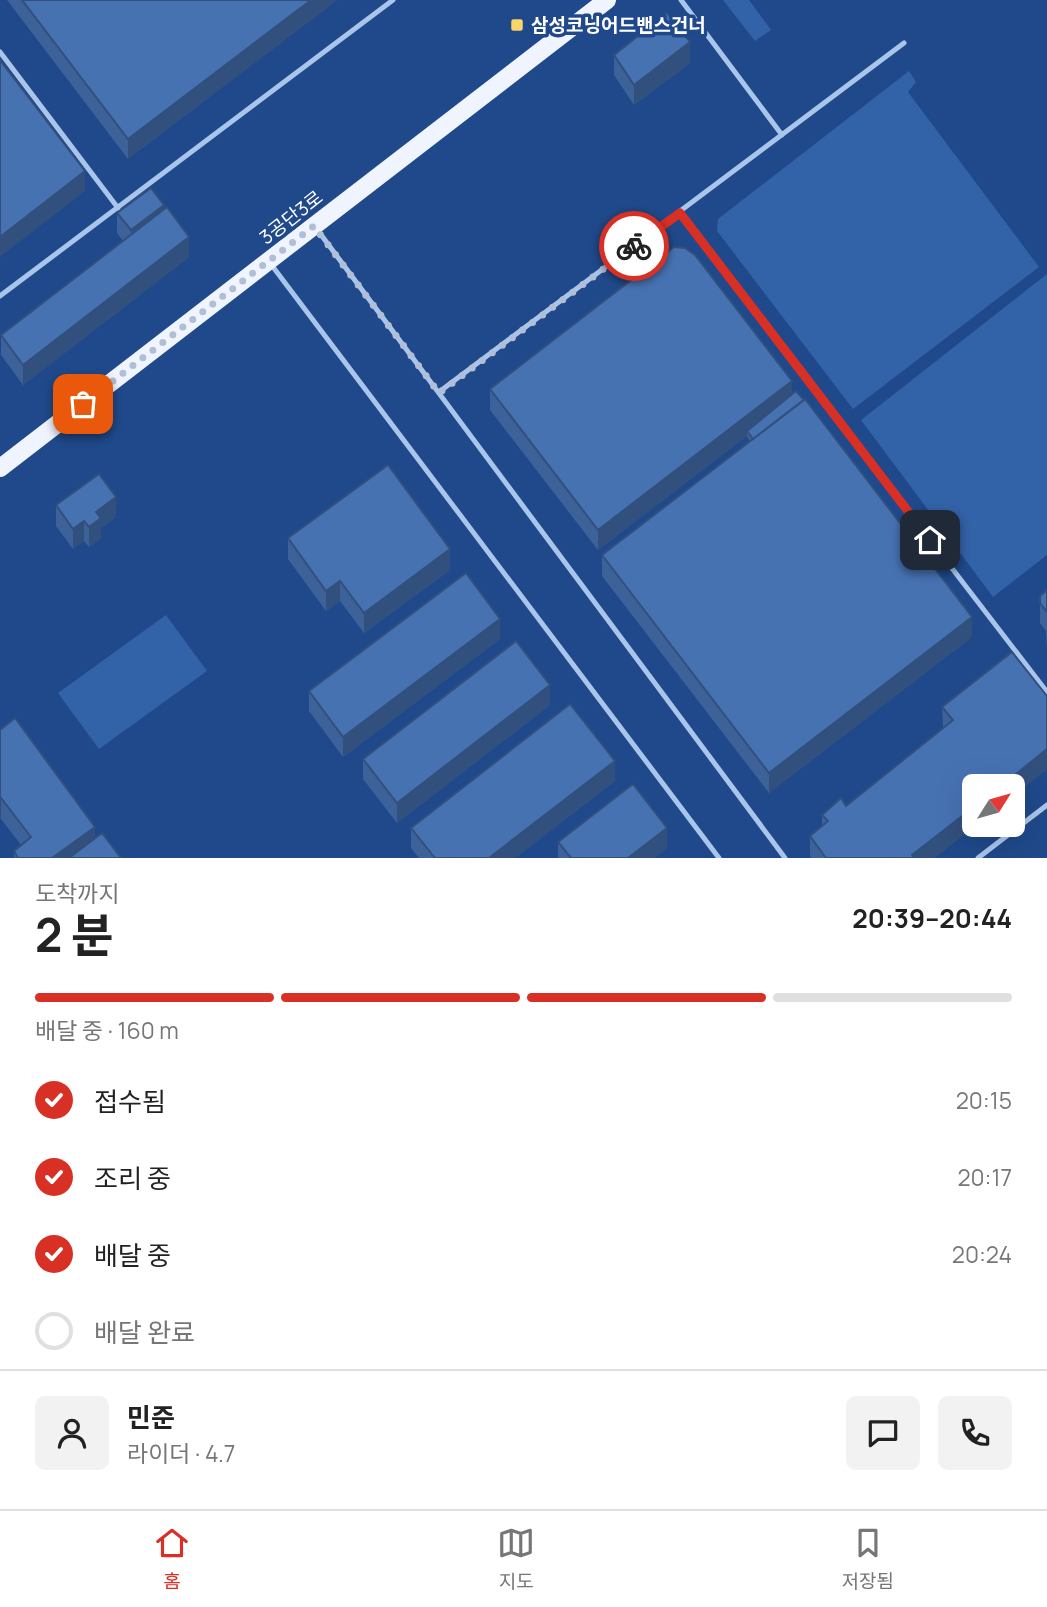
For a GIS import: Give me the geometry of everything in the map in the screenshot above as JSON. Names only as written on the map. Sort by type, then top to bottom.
[{"type":"main road","name":"3공단3로","points":[[0,468],[607,0]]},
{"type":"lane","points":[[380,0],[385,6]]},
{"type":"lane","points":[[0,296],[393,0]]},
{"type":"lane","points":[[681,0],[782,135]]},
{"type":"lane","points":[[439,393],[904,43]]},
{"type":"lane","points":[[0,52],[118,208]]},
{"type":"lane","points":[[680,213],[1047,692]]},
{"type":"lane","points":[[314,226],[785,858]]},
{"type":"lane","points":[[269,261],[719,858]]},
{"type":"lane","points":[[978,858],[1047,806]]},
{"type":"shaded area","points":[[723,0],[749,0],[771,30],[755,41]]},
{"type":"shaded area","points":[[909,71],[916,82],[908,92],[1039,267],[853,409],[717,231],[718,219]]},
{"type":"shaded area","points":[[1047,274],[1047,555],[993,597],[861,420]]},
{"type":"shaded area","points":[[166,615],[207,671],[99,749],[58,693]]},
{"type":"building","points":[[22,0],[311,0],[128,139]]},
{"type":"building","points":[[667,13],[690,42],[634,85],[614,55]]},
{"type":"building","points":[[0,60],[85,171],[0,237]]},
{"type":"building","points":[[151,188],[164,205],[131,230],[117,213]]},
{"type":"building","points":[[167,207],[189,237],[23,365],[1,335]]},
{"type":"building","points":[[674,247],[685,248],[695,255],[792,381],[598,530],[490,389]]},
{"type":"building","points":[[796,391],[804,400],[753,439],[747,431]]},
{"type":"building","points":[[805,399],[972,617],[769,773],[602,555]]},
{"type":"building","points":[[388,465],[450,549],[364,613],[340,581],[326,591],[288,538]]},
{"type":"building","points":[[99,474],[116,497],[96,512],[101,518],[89,527],[84,521],[73,529],[56,505]]},
{"type":"building","points":[[466,573],[500,619],[343,737],[309,691]]},
{"type":"building","points":[[1047,590],[1047,612],[1040,603],[1040,596]]},
{"type":"building","points":[[516,641],[550,685],[397,803],[363,759]]},
{"type":"building","points":[[1012,652],[1047,696],[1047,749],[1016,774],[962,774],[962,816],[912,855],[914,858],[826,858],[810,836],[828,821],[822,815],[841,798],[846,806],[953,720],[942,707]]},
{"type":"building","points":[[570,704],[615,761],[489,858],[435,858],[411,828]]},
{"type":"building","points":[[15,718],[95,827],[52,858],[18,858],[14,851],[31,837],[0,799],[0,730]]},
{"type":"building","points":[[633,784],[667,828],[628,858],[571,858],[558,842]]},
{"type":"building","points":[[102,833],[121,858],[69,858]]},
{"type":"way so far","points":[[83,404],[314,226],[439,393],[634,246]]},
{"type":"place","name":"삼성코닝어드밴스건너","points":[[517,25]]},
{"type":"route","points":[[634,246],[680,213],[930,540]]}]
